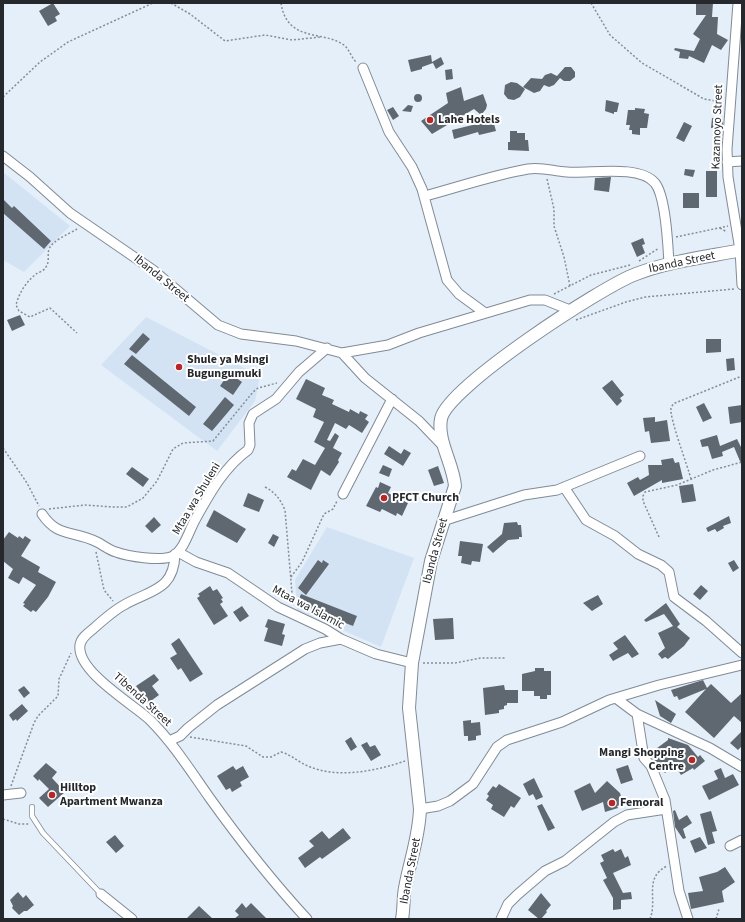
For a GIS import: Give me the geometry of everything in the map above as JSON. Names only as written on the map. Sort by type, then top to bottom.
[{"type":"street","name":"Kazamoyo Street","points":[[738,3],[727,137],[727,162],[735,225],[741,250],[739,287]]},
{"type":"street","points":[[363,68],[390,132],[416,174],[425,196],[447,280],[459,294],[485,313]]},
{"type":"street","name":"Ibanda Street","points":[[3,156],[30,176],[70,213],[153,270],[218,325],[241,334],[296,341],[342,353]]},
{"type":"street","points":[[727,162],[742,161]]},
{"type":"street","points":[[425,196],[502,175],[545,168],[567,172],[611,171],[633,173],[647,178],[655,184],[659,191],[668,238],[669,264]]},
{"type":"street","name":"Ibanda Street","points":[[402,919],[405,889],[417,841],[420,809],[409,708],[412,663],[431,561],[455,486],[450,460],[443,446],[441,418],[446,406],[479,376],[549,324],[572,315],[604,289],[635,274],[669,264],[741,250]]},
{"type":"street","points":[[342,353],[388,345],[420,333],[520,302],[542,299],[572,315]]},
{"type":"street","name":"Mtaa wa Shuleni","points":[[42,514],[52,527],[94,541],[122,554],[166,558],[177,553],[223,475],[248,450],[250,444],[250,418],[252,414],[276,399],[294,377],[326,348]]},
{"type":"street","points":[[342,353],[365,378],[418,421],[443,446]]},
{"type":"street","points":[[343,494],[392,399]]},
{"type":"street","points":[[445,518],[449,519],[524,495],[564,487],[640,456]]},
{"type":"street","points":[[564,487],[586,520],[615,536],[635,552],[661,565],[669,572],[674,597],[706,621],[742,653]]},
{"type":"street","points":[[80,645],[85,636],[123,605],[157,590],[167,581],[175,566],[177,553]]},
{"type":"street","name":"Mtaa wa Islamic","points":[[177,553],[196,562],[228,572],[262,597],[294,615],[325,629],[341,639],[376,654],[412,663]]},
{"type":"street","points":[[169,741],[180,736],[217,705],[304,649],[320,642],[341,639]]},
{"type":"street","name":"Tibenda Street","points":[[80,645],[82,658],[88,667],[124,702],[150,720],[169,741],[259,866],[307,919]]},
{"type":"street","points":[[420,809],[438,806],[450,801],[473,784],[497,747],[507,740],[562,722],[608,700],[617,699],[643,690],[742,665]]},
{"type":"street","points":[[617,699],[637,714],[710,748],[742,768]]},
{"type":"street","points":[[637,714],[644,758],[651,766],[666,809],[679,891],[688,919]]},
{"type":"street","points":[[6,795],[21,793]]},
{"type":"street","points":[[501,919],[508,904],[517,895],[545,871],[565,861],[614,822],[627,815],[666,809]]},
{"type":"street","points":[[730,846],[742,840]]},
{"type":"street","points":[[101,894],[132,919]]},
{"type":"lane","points":[[32,807],[32,816],[36,824],[81,875],[101,894]]},
{"type":"path","points":[[3,97],[40,62],[68,42],[153,3]]},
{"type":"path","points":[[171,3],[184,10],[225,40],[265,34],[292,40],[320,37]]},
{"type":"path","points":[[281,3],[287,19],[294,26],[306,34],[336,41],[345,45],[353,59],[363,68]]},
{"type":"path","points":[[591,3],[610,35],[642,63],[704,99],[714,102],[730,102]]},
{"type":"path","points":[[545,168],[554,209],[554,226],[564,257],[570,286]]},
{"type":"path","points":[[78,333],[50,308],[30,317],[19,311],[16,305],[20,293],[26,285],[35,275],[45,269],[49,261],[49,249],[52,245],[86,223]]},
{"type":"path","points":[[542,299],[591,275],[639,261],[656,251],[668,238],[735,225]]},
{"type":"path","points":[[572,315],[646,297],[739,287]]},
{"type":"path","points":[[691,479],[671,415],[672,406],[675,403],[742,376]]},
{"type":"path","points":[[3,448],[15,468],[27,483],[42,514],[50,508],[69,506],[86,505],[126,507],[143,498],[157,481],[173,450],[183,443],[213,441],[253,392],[258,388],[270,386],[294,377]]},
{"type":"path","points":[[659,537],[643,501],[643,496],[650,490],[677,485],[713,470],[742,462]]},
{"type":"path","points":[[265,487],[280,498],[285,510],[291,577],[290,592],[294,615]]},
{"type":"path","points":[[291,577],[302,562],[324,514],[333,509],[343,494]]},
{"type":"path","points":[[94,541],[104,590],[116,604],[123,605]]},
{"type":"path","points":[[6,795],[34,723],[38,716],[58,696],[59,679],[70,654],[80,645]]},
{"type":"path","points":[[412,663],[455,663],[481,658],[506,658]]},
{"type":"path","points":[[180,736],[246,746],[263,758],[271,757],[281,752],[290,755],[308,766],[341,772],[374,770],[414,758]]},
{"type":"path","points":[[3,819],[19,824],[36,824]]},
{"type":"path","points":[[650,919],[653,908],[652,888],[656,872],[674,862]]},
{"type":"path","points":[[716,919],[719,909]]},
{"type":"shaded area","points":[[3,172],[70,226],[24,272],[3,260]]},
{"type":"shaded area","points":[[146,317],[260,376],[255,401],[217,451],[101,365]]},
{"type":"shaded area","points":[[327,527],[414,558],[381,647],[297,610],[295,580]]},
{"type":"building","points":[[53,3],[60,14],[55,17],[57,21],[48,26],[39,11]]},
{"type":"building","points":[[696,3],[713,3],[712,17],[718,17],[717,34],[728,40],[721,50],[712,45],[704,63],[689,56],[688,59],[679,58],[680,52],[674,50],[675,48],[694,51],[700,39],[693,34],[706,15],[696,15]]},
{"type":"building","points":[[431,55],[432,62],[441,57],[444,64],[436,69],[433,63],[422,67],[422,69],[411,72],[408,60]]},
{"type":"building","points":[[565,67],[571,67],[575,72],[575,77],[570,81],[564,81],[560,78],[554,85],[549,87],[544,85],[540,91],[534,93],[523,87],[531,78],[542,79],[545,75],[551,73],[557,76]]},
{"type":"building","points":[[452,69],[453,79],[446,80],[445,70]]},
{"type":"building","points":[[511,82],[517,83],[525,89],[520,97],[514,100],[508,99],[504,94],[505,85]]},
{"type":"building","points":[[461,87],[464,101],[483,94],[487,105],[486,109],[481,115],[474,109],[432,134],[421,121],[448,103],[446,93]]},
{"type":"building","points":[[416,94],[420,94],[422,98],[420,102],[416,102],[414,100],[414,96]]},
{"type":"building","points":[[606,100],[619,103],[617,112],[614,112],[614,114],[605,111]]},
{"type":"building","points":[[408,105],[413,106],[411,112],[402,111]]},
{"type":"building","points":[[393,107],[399,116],[393,120],[387,110]]},
{"type":"building","points":[[635,108],[645,109],[644,113],[649,114],[647,128],[640,128],[640,135],[632,134],[632,130],[629,130],[630,125],[626,125],[628,110],[635,110]]},
{"type":"building","points":[[712,118],[723,119],[723,128],[711,128]]},
{"type":"building","points":[[493,120],[496,131],[479,135],[478,132],[454,139],[452,130]]},
{"type":"building","points":[[684,122],[692,126],[684,142],[676,138]]},
{"type":"building","points":[[510,131],[525,133],[525,140],[528,140],[529,151],[508,150]]},
{"type":"building","points":[[685,169],[695,170],[693,177],[684,175]]},
{"type":"building","points":[[706,171],[717,171],[717,197],[706,197]]},
{"type":"building","points":[[611,177],[609,192],[594,190],[595,178]]},
{"type":"building","points":[[683,193],[699,193],[699,208],[683,208]]},
{"type":"building","points":[[3,199],[12,208],[14,206],[51,241],[44,249],[3,213]]},
{"type":"building","points":[[643,238],[645,244],[642,245],[645,253],[637,257],[631,243]]},
{"type":"building","points":[[20,315],[25,325],[12,331],[7,320]]},
{"type":"building","points":[[143,333],[150,339],[136,354],[129,349]]},
{"type":"building","points":[[706,339],[721,339],[721,352],[706,353]]},
{"type":"building","points":[[132,355],[196,407],[189,416],[124,364]]},
{"type":"building","points":[[734,358],[735,370],[727,371],[726,359]]},
{"type":"building","points":[[229,373],[242,382],[233,395],[220,386]]},
{"type":"building","points":[[306,379],[325,388],[322,395],[334,400],[332,404],[349,412],[350,409],[359,414],[360,411],[368,415],[365,419],[369,422],[362,433],[349,425],[346,429],[335,423],[327,440],[330,441],[335,433],[339,436],[333,448],[342,453],[338,460],[339,462],[330,476],[321,470],[311,490],[287,477],[292,469],[296,471],[303,459],[315,465],[325,448],[314,442],[324,422],[313,417],[316,409],[296,399]]},
{"type":"building","points":[[612,380],[624,395],[620,398],[622,401],[617,406],[602,388]]},
{"type":"building","points":[[225,397],[234,405],[212,431],[203,424]]},
{"type":"building","points":[[704,403],[712,418],[703,422],[696,407]]},
{"type":"building","points":[[742,405],[742,422],[730,424],[728,407]]},
{"type":"building","points":[[655,417],[655,422],[667,420],[670,441],[651,443],[649,431],[645,432],[643,418]]},
{"type":"building","points":[[717,435],[720,446],[737,439],[742,449],[742,466],[734,447],[722,452],[723,456],[712,459],[708,446],[702,447],[700,440]]},
{"type":"building","points":[[389,446],[401,454],[404,449],[411,453],[403,466],[384,454]]},
{"type":"building","points":[[673,458],[675,463],[679,462],[683,479],[662,483],[662,480],[634,496],[627,483],[638,477],[640,480],[649,475],[648,465],[662,465],[661,460]]},
{"type":"building","points":[[383,465],[392,469],[389,477],[379,473]]},
{"type":"building","points":[[438,466],[444,483],[434,486],[428,470]]},
{"type":"building","points":[[132,467],[149,479],[143,487],[126,474]]},
{"type":"building","name":"PFCT Church","points":[[380,482],[391,487],[388,493],[408,503],[402,516],[397,513],[396,516],[382,509],[380,512],[366,506],[376,487],[378,488]]},
{"type":"building","points":[[693,484],[696,501],[682,503],[679,486]]},
{"type":"building","points":[[248,493],[264,500],[259,512],[243,506]]},
{"type":"building","points":[[214,510],[246,529],[237,543],[206,526]]},
{"type":"building","points":[[729,516],[731,523],[723,526],[724,528],[717,532],[715,529],[708,532],[706,528]]},
{"type":"building","points":[[154,517],[161,525],[152,533],[145,526]]},
{"type":"building","points":[[517,522],[518,525],[521,525],[522,537],[519,537],[519,539],[508,540],[493,553],[487,547],[502,534],[504,523]]},
{"type":"building","points":[[9,532],[18,538],[19,536],[23,539],[25,536],[31,540],[21,556],[40,567],[38,572],[56,582],[48,597],[36,612],[33,610],[31,612],[23,606],[25,604],[23,603],[36,585],[23,577],[19,584],[8,578],[13,569],[3,561],[3,540]]},
{"type":"building","points":[[273,534],[279,537],[274,547],[268,543]]},
{"type":"building","points":[[460,541],[483,544],[480,562],[472,561],[471,565],[461,563],[462,556],[458,556]]},
{"type":"building","points":[[318,560],[322,563],[323,560],[329,564],[306,595],[298,588]]},
{"type":"building","points":[[734,560],[739,568],[733,572],[728,563]]},
{"type":"building","points":[[701,585],[708,591],[700,600],[693,594]]},
{"type":"building","points":[[210,586],[213,591],[217,589],[223,598],[221,599],[223,602],[220,604],[228,616],[214,625],[197,598],[200,596],[198,594]]},
{"type":"building","points":[[301,594],[357,616],[353,626],[297,604]]},
{"type":"building","points":[[598,595],[603,604],[592,611],[583,603]]},
{"type":"building","points":[[666,603],[680,624],[677,627],[690,638],[684,646],[668,659],[665,657],[662,659],[658,654],[665,648],[658,633],[673,626],[664,614],[646,622],[644,620]]},
{"type":"building","points":[[242,606],[249,616],[240,622],[233,612]]},
{"type":"building","points":[[453,618],[454,639],[435,640],[433,619]]},
{"type":"building","points":[[268,619],[285,624],[282,634],[285,635],[282,646],[264,641],[268,628],[265,627]]},
{"type":"building","points":[[625,635],[639,654],[632,658],[628,653],[613,661],[609,655],[618,649],[613,643]]},
{"type":"building","points":[[179,638],[203,674],[190,682],[181,668],[178,670],[170,658],[177,654],[171,644]]},
{"type":"building","points":[[535,668],[544,668],[544,671],[551,671],[551,695],[547,695],[547,699],[540,699],[540,696],[534,696],[534,691],[522,691],[522,674],[535,671]]},
{"type":"building","points":[[154,674],[159,680],[152,686],[159,695],[148,703],[136,686]]},
{"type":"building","points":[[703,680],[707,688],[711,684],[731,703],[742,693],[742,723],[734,716],[714,738],[685,712],[706,689],[679,700],[677,696],[674,697],[671,690]]},
{"type":"building","points":[[504,685],[505,690],[518,690],[518,703],[507,703],[507,705],[504,706],[504,709],[499,710],[499,713],[485,715],[483,688]]},
{"type":"building","points":[[24,686],[30,693],[24,698],[18,690]]},
{"type":"building","points":[[655,700],[676,714],[671,723],[660,716]]},
{"type":"building","points":[[22,704],[28,711],[17,721],[16,719],[13,721],[9,715]]},
{"type":"building","points":[[471,720],[471,723],[480,722],[481,735],[476,736],[476,740],[468,741],[468,736],[464,736],[463,721]]},
{"type":"building","points":[[742,731],[742,746],[738,750],[730,743]]},
{"type":"building","points":[[351,737],[357,747],[351,751],[345,741]]},
{"type":"building","points":[[668,738],[688,745],[698,757],[700,755],[705,761],[694,770],[693,768],[681,775],[676,767],[673,769],[672,767],[665,773],[649,754],[668,740]]},
{"type":"building","points":[[367,742],[370,747],[375,745],[381,755],[371,761],[361,745]]},
{"type":"building","points":[[46,763],[57,772],[52,778],[65,792],[48,807],[39,798],[49,789],[39,779],[38,781],[33,776]]},
{"type":"building","points":[[628,765],[633,780],[621,784],[616,769]]},
{"type":"building","points":[[233,766],[236,770],[243,766],[249,777],[240,782],[242,786],[232,792],[230,788],[226,790],[217,776]]},
{"type":"building","points":[[721,768],[725,778],[733,774],[739,785],[709,800],[702,786],[718,779],[714,771]]},
{"type":"building","points":[[534,778],[543,797],[536,800],[533,794],[529,796],[523,784]]},
{"type":"building","points":[[607,781],[620,793],[623,804],[617,806],[618,808],[605,812],[603,802],[582,811],[574,791],[590,783],[595,793]]},
{"type":"building","points":[[499,784],[521,798],[514,808],[511,806],[504,817],[491,809],[493,805],[486,800],[489,796],[487,794],[493,786],[496,788]]},
{"type":"building","points":[[542,804],[555,828],[548,831],[537,806]]},
{"type":"building","points":[[675,810],[679,820],[687,815],[692,823],[683,829],[686,838],[683,839],[675,827],[673,811]]},
{"type":"building","points":[[711,811],[717,831],[712,832],[715,843],[708,845],[700,814]]},
{"type":"building","points":[[343,828],[351,838],[322,859],[320,857],[305,868],[298,858],[314,846],[309,841],[322,831],[329,839]]},
{"type":"building","points":[[115,835],[124,846],[116,853],[106,842]]},
{"type":"building","points":[[700,837],[707,848],[695,853],[690,841]]},
{"type":"building","points":[[613,849],[615,852],[621,849],[625,858],[628,856],[631,865],[613,873],[623,893],[631,892],[632,899],[621,900],[621,909],[613,910],[613,898],[603,880],[607,878],[600,863],[604,861],[601,855]]},
{"type":"building","points":[[725,867],[735,882],[722,891],[724,902],[691,909],[688,893],[703,891],[699,877],[717,872]]},
{"type":"building","points":[[18,892],[23,898],[26,895],[34,905],[19,915],[12,908],[13,906],[10,900]]},
{"type":"building","points":[[541,893],[551,905],[541,919],[539,919],[528,910]]},
{"type":"building","points":[[242,903],[246,908],[251,903],[267,919],[234,919],[239,915],[235,911]]},
{"type":"building","points":[[199,906],[213,919],[186,919]]},
{"type":"place","name":"Lahe Hotels","points":[[430,120]]},
{"type":"place","name":"Shule ya Msingi Bugungumuki","points":[[179,367]]},
{"type":"place","name":"PFCT Church","points":[[384,498]]},
{"type":"place","name":"Mangi Shopping Centre","points":[[692,760]]},
{"type":"place","name":"Hilltop Apartment Mwanza","points":[[52,795]]},
{"type":"place","name":"Femoral","points":[[612,803]]}]
